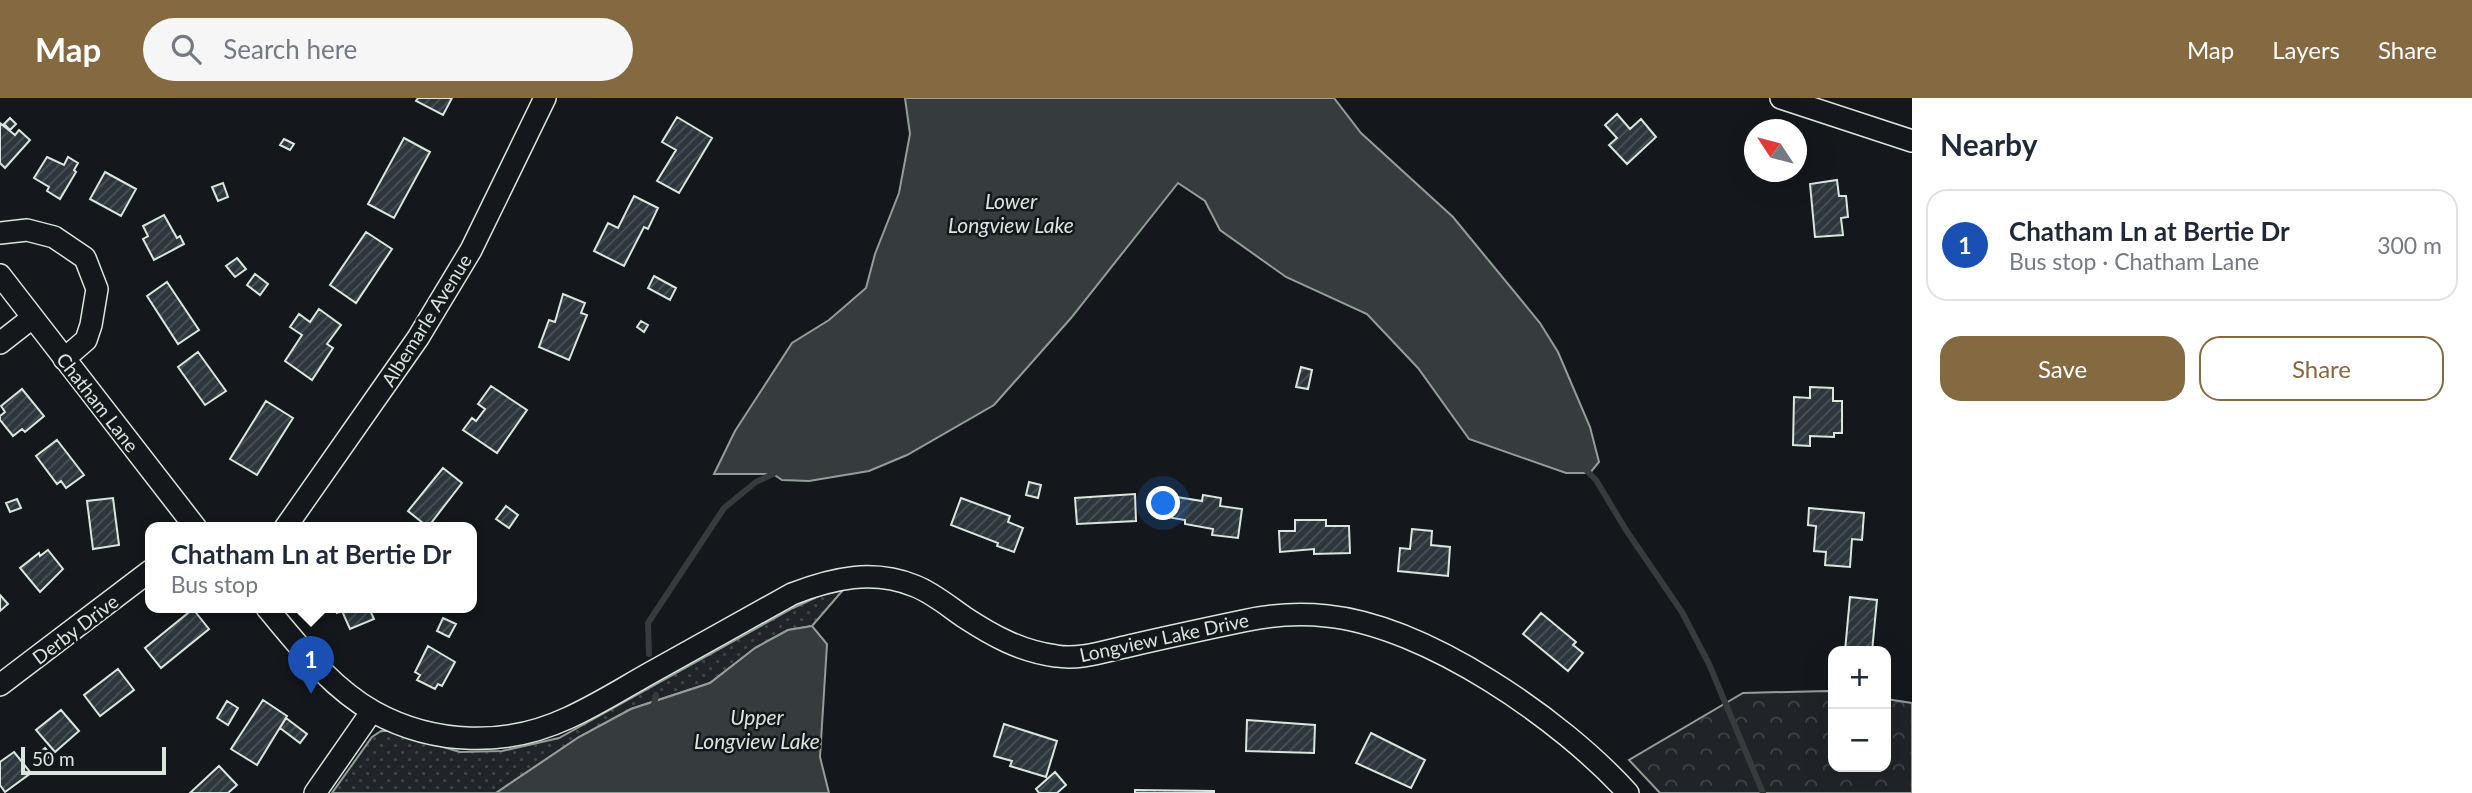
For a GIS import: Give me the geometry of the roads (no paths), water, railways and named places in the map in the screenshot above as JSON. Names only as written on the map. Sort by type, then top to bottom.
[{"type":"street","name":"Albemarle Avenue","points":[[289,522],[418,338],[481,229],[545,98]]},
{"type":"street","points":[[1781,98],[1912,141]]},
{"type":"street","points":[[0,233],[27,230],[54,237],[85,258],[97,289],[92,325],[86,340],[64,359]]},
{"type":"street","name":"Chatham Lane","points":[[0,275],[191,522]]},
{"type":"street","points":[[0,343],[32,318]]},
{"type":"street","name":"Derby Drive","points":[[0,685],[145,575]]},
{"type":"street","name":"Longview Lake Drive","points":[[372,711],[426,733],[452,737],[477,739],[522,734],[570,718],[792,594],[832,580],[869,576],[916,586],[1007,643],[1059,657],[1091,654],[1276,615],[1329,616],[1359,622],[1426,647],[1492,681],[1527,704],[1587,751],[1628,793]]},
{"type":"street","points":[[271,613],[316,665],[340,688],[372,711],[315,793]]},
{"type":"water","name":"Lower Longview Lake","points":[[905,98],[1334,98],[1361,133],[1453,217],[1540,323],[1558,352],[1590,427],[1599,462],[1590,473],[1566,473],[1469,439],[1418,368],[1367,314],[1286,277],[1220,230],[1205,201],[1178,183],[1071,318],[994,405],[907,455],[869,471],[809,481],[782,480],[773,474],[714,474],[735,431],[792,343],[829,320],[866,288],[875,254],[899,193],[910,134]]},
{"type":"water","name":"Upper Longview Lake","points":[[812,626],[827,644],[820,757],[829,793],[496,793],[579,737],[631,709],[710,683],[755,648],[788,630]]},
{"type":"waterway","points":[[649,654],[648,623],[724,508],[778,468]]},
{"type":"waterway","points":[[1586,470],[1596,480],[1626,530],[1682,612],[1709,664],[1763,793]]},
{"type":"waterway","points":[[653,709],[656,695]]},
{"type":"place","name":"Chatham Ln at Bertie Dr","points":[[311,694]]}]
